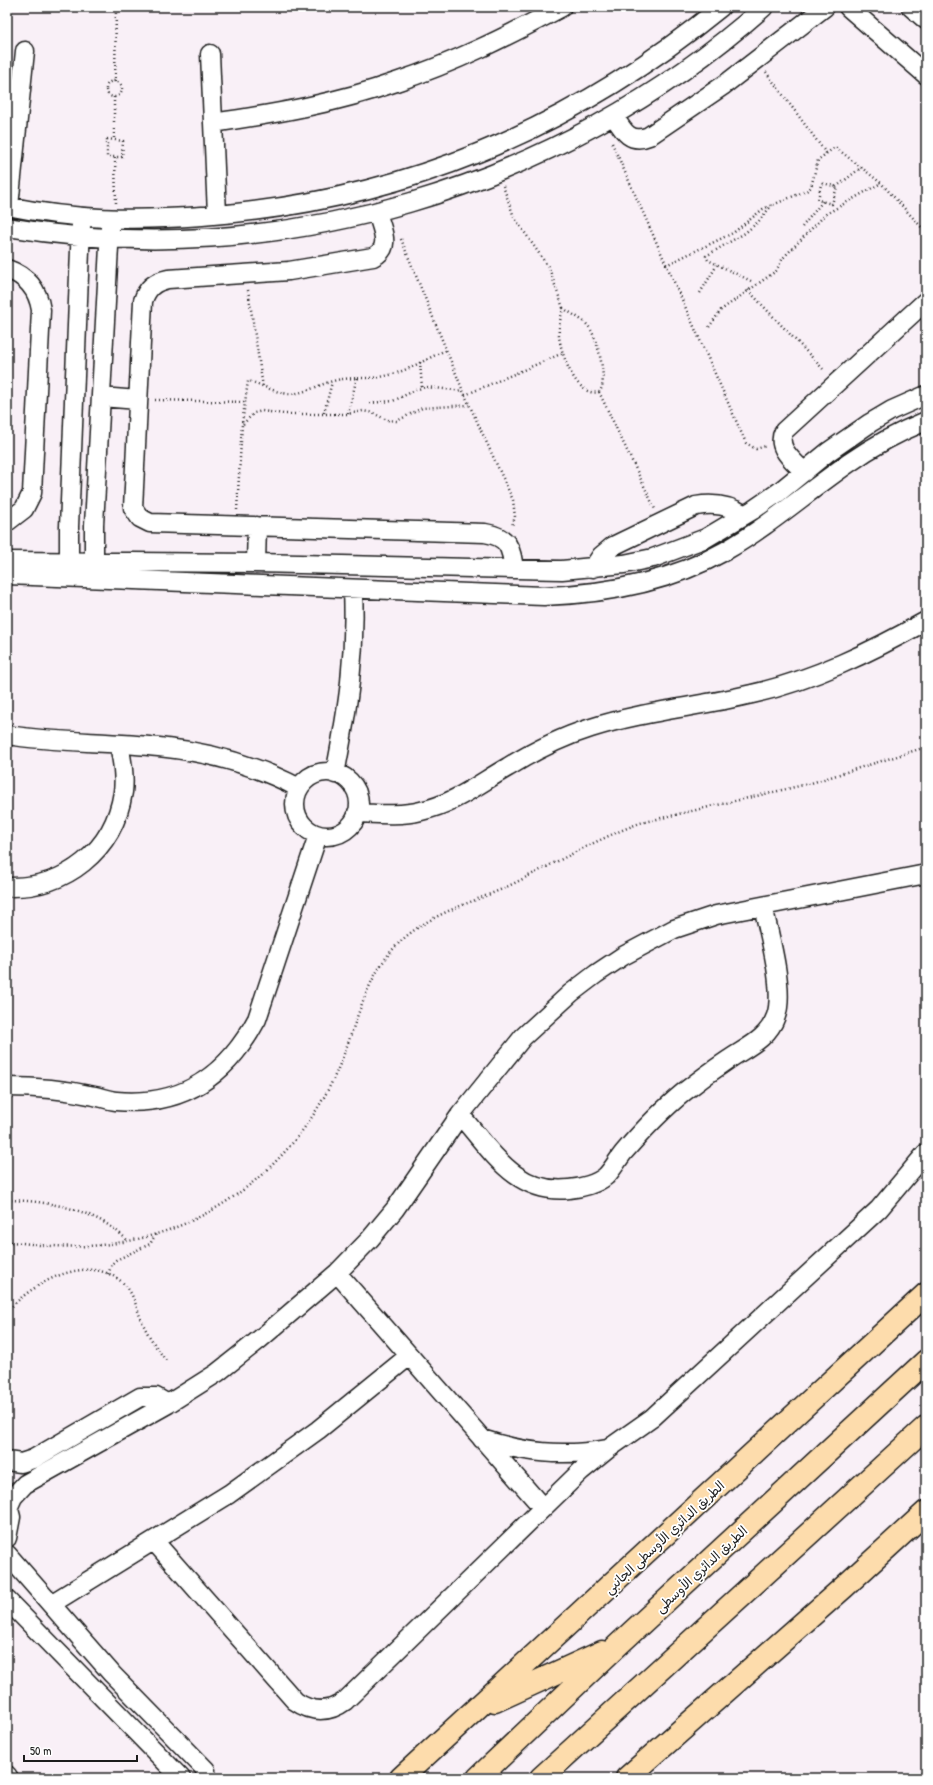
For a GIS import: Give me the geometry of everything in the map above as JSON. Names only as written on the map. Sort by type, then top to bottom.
[{"type":"highway","name":"الطريق الدائري الأوسطى الجانبي","points":[[401,1778],[926,1294]]},
{"type":"highway","name":"الطريق الدائري الأوسطى","points":[[478,1778],[618,1645],[926,1361]]},
{"type":"highway","points":[[541,1778],[926,1427]]},
{"type":"highway","points":[[628,1778],[643,1769],[926,1512]]},
{"type":"highway","points":[[477,1709],[618,1645]]},
{"type":"street","points":[[213,123],[282,112],[336,100],[396,82],[468,54],[511,34],[562,7]]},
{"type":"street","points":[[25,51],[13,110],[8,206],[81,218],[114,219],[217,214],[296,205],[343,195],[413,177],[488,150],[524,134],[595,97],[662,53],[721,7]]},
{"type":"street","points":[[726,7],[742,26]]},
{"type":"street","points":[[7,227],[80,237],[186,240],[256,234],[301,228],[377,212],[425,199],[499,173],[558,146],[608,119],[680,74],[764,7]]},
{"type":"street","points":[[608,119],[627,135],[637,139],[643,139],[687,111],[757,60],[825,7]]},
{"type":"street","points":[[848,7],[926,75]]},
{"type":"street","points":[[911,7],[926,20]]},
{"type":"street","points":[[210,54],[217,214]]},
{"type":"street","points":[[377,212],[385,244],[384,248],[377,255],[332,264],[246,275],[168,280],[155,283],[149,288],[143,301],[132,502],[136,514],[144,521],[150,523],[485,533],[501,538],[512,551],[514,569]]},
{"type":"street","points":[[69,570],[81,218]]},
{"type":"street","points":[[94,570],[94,525],[109,239],[114,219]]},
{"type":"street","points":[[7,269],[15,272],[30,284],[39,300],[40,310],[32,492],[24,509],[7,522]]},
{"type":"street","points":[[804,472],[785,450],[781,440],[782,435],[788,427],[926,301]]},
{"type":"street","points":[[7,575],[69,570],[94,570],[187,562],[562,570],[593,568],[653,558],[706,538],[745,515],[804,472],[828,452],[870,423],[926,395]]},
{"type":"street","points":[[101,397],[138,400]]},
{"type":"street","points":[[94,570],[187,582],[544,596],[597,592],[649,581],[700,564],[725,551],[749,537],[855,459],[899,433],[926,420]]},
{"type":"street","points":[[593,568],[601,556],[612,546],[696,506],[706,504],[727,506],[745,515]]},
{"type":"street","points":[[256,526],[256,563]]},
{"type":"street","points":[[7,561],[69,570]]},
{"type":"street","points":[[187,562],[187,582]]},
{"type":"street","points":[[335,774],[351,684],[355,623],[354,588]]},
{"type":"street","points":[[357,813],[398,813],[420,811],[443,804],[464,795],[506,767],[533,752],[588,728],[640,714],[719,701],[788,684],[821,673],[926,621]]},
{"type":"street","points":[[7,735],[53,740],[159,747],[227,759],[260,770],[299,788]]},
{"type":"street","points":[[7,888],[27,888],[45,884],[72,871],[91,856],[107,837],[117,815],[123,792],[123,767],[119,744]]},
{"type":"street","points":[[318,773],[335,774],[343,777],[354,788],[357,796],[357,813],[349,827],[342,832],[330,835],[318,835],[304,826],[299,820],[295,804],[299,788],[318,773]]},
{"type":"street","points":[[7,1088],[59,1090],[114,1100],[140,1102],[165,1098],[189,1090],[210,1078],[230,1061],[242,1046],[257,1019],[318,835]]},
{"type":"street","points":[[7,1538],[11,1517],[8,1504],[25,1484],[168,1404],[240,1356],[337,1273],[370,1239],[395,1210],[460,1115],[524,1037],[571,993],[596,974],[623,956],[674,929],[716,915],[926,874]]},
{"type":"street","points":[[460,1115],[512,1174],[531,1184],[552,1190],[574,1189],[590,1184],[605,1176],[623,1153],[662,1112],[706,1075],[754,1044],[764,1035],[772,1024],[778,1007],[779,991],[763,906]]},
{"type":"street","points":[[154,1541],[295,1701],[309,1709],[326,1710],[333,1708],[345,1701],[581,1471],[608,1449],[652,1418],[878,1209],[926,1153]]},
{"type":"street","points":[[337,1273],[543,1508]]},
{"type":"street","points":[[51,1604],[229,1494],[274,1462],[373,1386],[409,1356]]},
{"type":"street","points":[[7,1461],[21,1462],[33,1459],[140,1397],[156,1397],[168,1404]]},
{"type":"street","points":[[482,1439],[514,1449],[549,1454],[588,1452],[608,1449]]},
{"type":"street","points":[[7,1554],[112,1674],[206,1770],[205,1778]]},
{"type":"street","points":[[7,1600],[181,1778]]},
{"type":"path","points":[[115,82],[116,7]]},
{"type":"path","points":[[757,60],[826,153]]},
{"type":"path","points":[[114,97],[107,93],[107,89],[108,85],[115,82]]},
{"type":"path","points":[[114,97],[118,96],[122,90],[118,83],[115,82]]},
{"type":"path","points":[[114,97],[114,140]]},
{"type":"path","points":[[608,119],[666,265],[746,443],[756,449],[781,440]]},
{"type":"path","points":[[107,140],[124,142],[122,157],[115,158],[107,157],[107,140]]},
{"type":"path","points":[[666,265],[733,233],[754,215],[772,204],[810,188],[818,160],[836,147],[881,184],[926,232]]},
{"type":"path","points":[[114,219],[115,158]]},
{"type":"path","points":[[836,187],[822,184],[818,199],[833,203],[836,187],[862,167]]},
{"type":"path","points":[[499,173],[514,218],[549,268],[563,308],[559,329],[563,353],[576,383],[592,392],[599,392]]},
{"type":"path","points":[[710,327],[721,310],[776,270],[783,258],[826,214],[881,184]]},
{"type":"path","points":[[802,227],[822,201]]},
{"type":"path","points":[[751,281],[708,260],[707,254],[745,233],[758,222],[772,204]]},
{"type":"path","points":[[401,238],[463,391],[513,500],[515,509],[512,525],[501,538]]},
{"type":"path","points":[[700,293],[717,265]]},
{"type":"path","points":[[246,275],[263,387]]},
{"type":"path","points":[[748,290],[823,369]]},
{"type":"path","points":[[563,308],[588,325],[597,340],[603,387],[599,392]]},
{"type":"path","points":[[236,525],[242,424],[248,381],[253,380],[263,387],[275,392],[300,393],[332,381],[357,377],[376,378],[390,375],[446,350]]},
{"type":"path","points":[[465,395],[563,353]]},
{"type":"path","points":[[420,362],[422,388]]},
{"type":"path","points":[[348,414],[357,377]]},
{"type":"path","points":[[324,413],[332,381]]},
{"type":"path","points":[[370,403],[393,401],[422,388],[463,391]]},
{"type":"path","points":[[599,392],[662,522]]},
{"type":"path","points":[[138,400],[244,402]]},
{"type":"path","points":[[242,424],[251,415],[262,411],[284,414],[348,414],[368,412],[387,420],[397,421],[422,408],[469,405]]},
{"type":"path","points":[[7,1242],[65,1246],[102,1245],[156,1234],[191,1221],[217,1208],[261,1178],[278,1161],[312,1117],[326,1095],[346,1049],[365,992],[379,968],[401,941],[422,925],[443,912],[498,890],[614,833],[640,823],[808,784],[926,747]]},
{"type":"path","points":[[7,1200],[41,1203],[90,1214],[110,1226],[127,1240]]},
{"type":"path","points":[[108,1274],[112,1264],[116,1260],[150,1244],[156,1234]]},
{"type":"path","points":[[7,1312],[38,1284],[54,1277],[71,1272],[87,1270],[108,1274],[115,1277],[126,1286],[134,1299],[144,1326],[167,1362]]},
{"type":"path","points":[[7,1305],[11,1307]]}]
